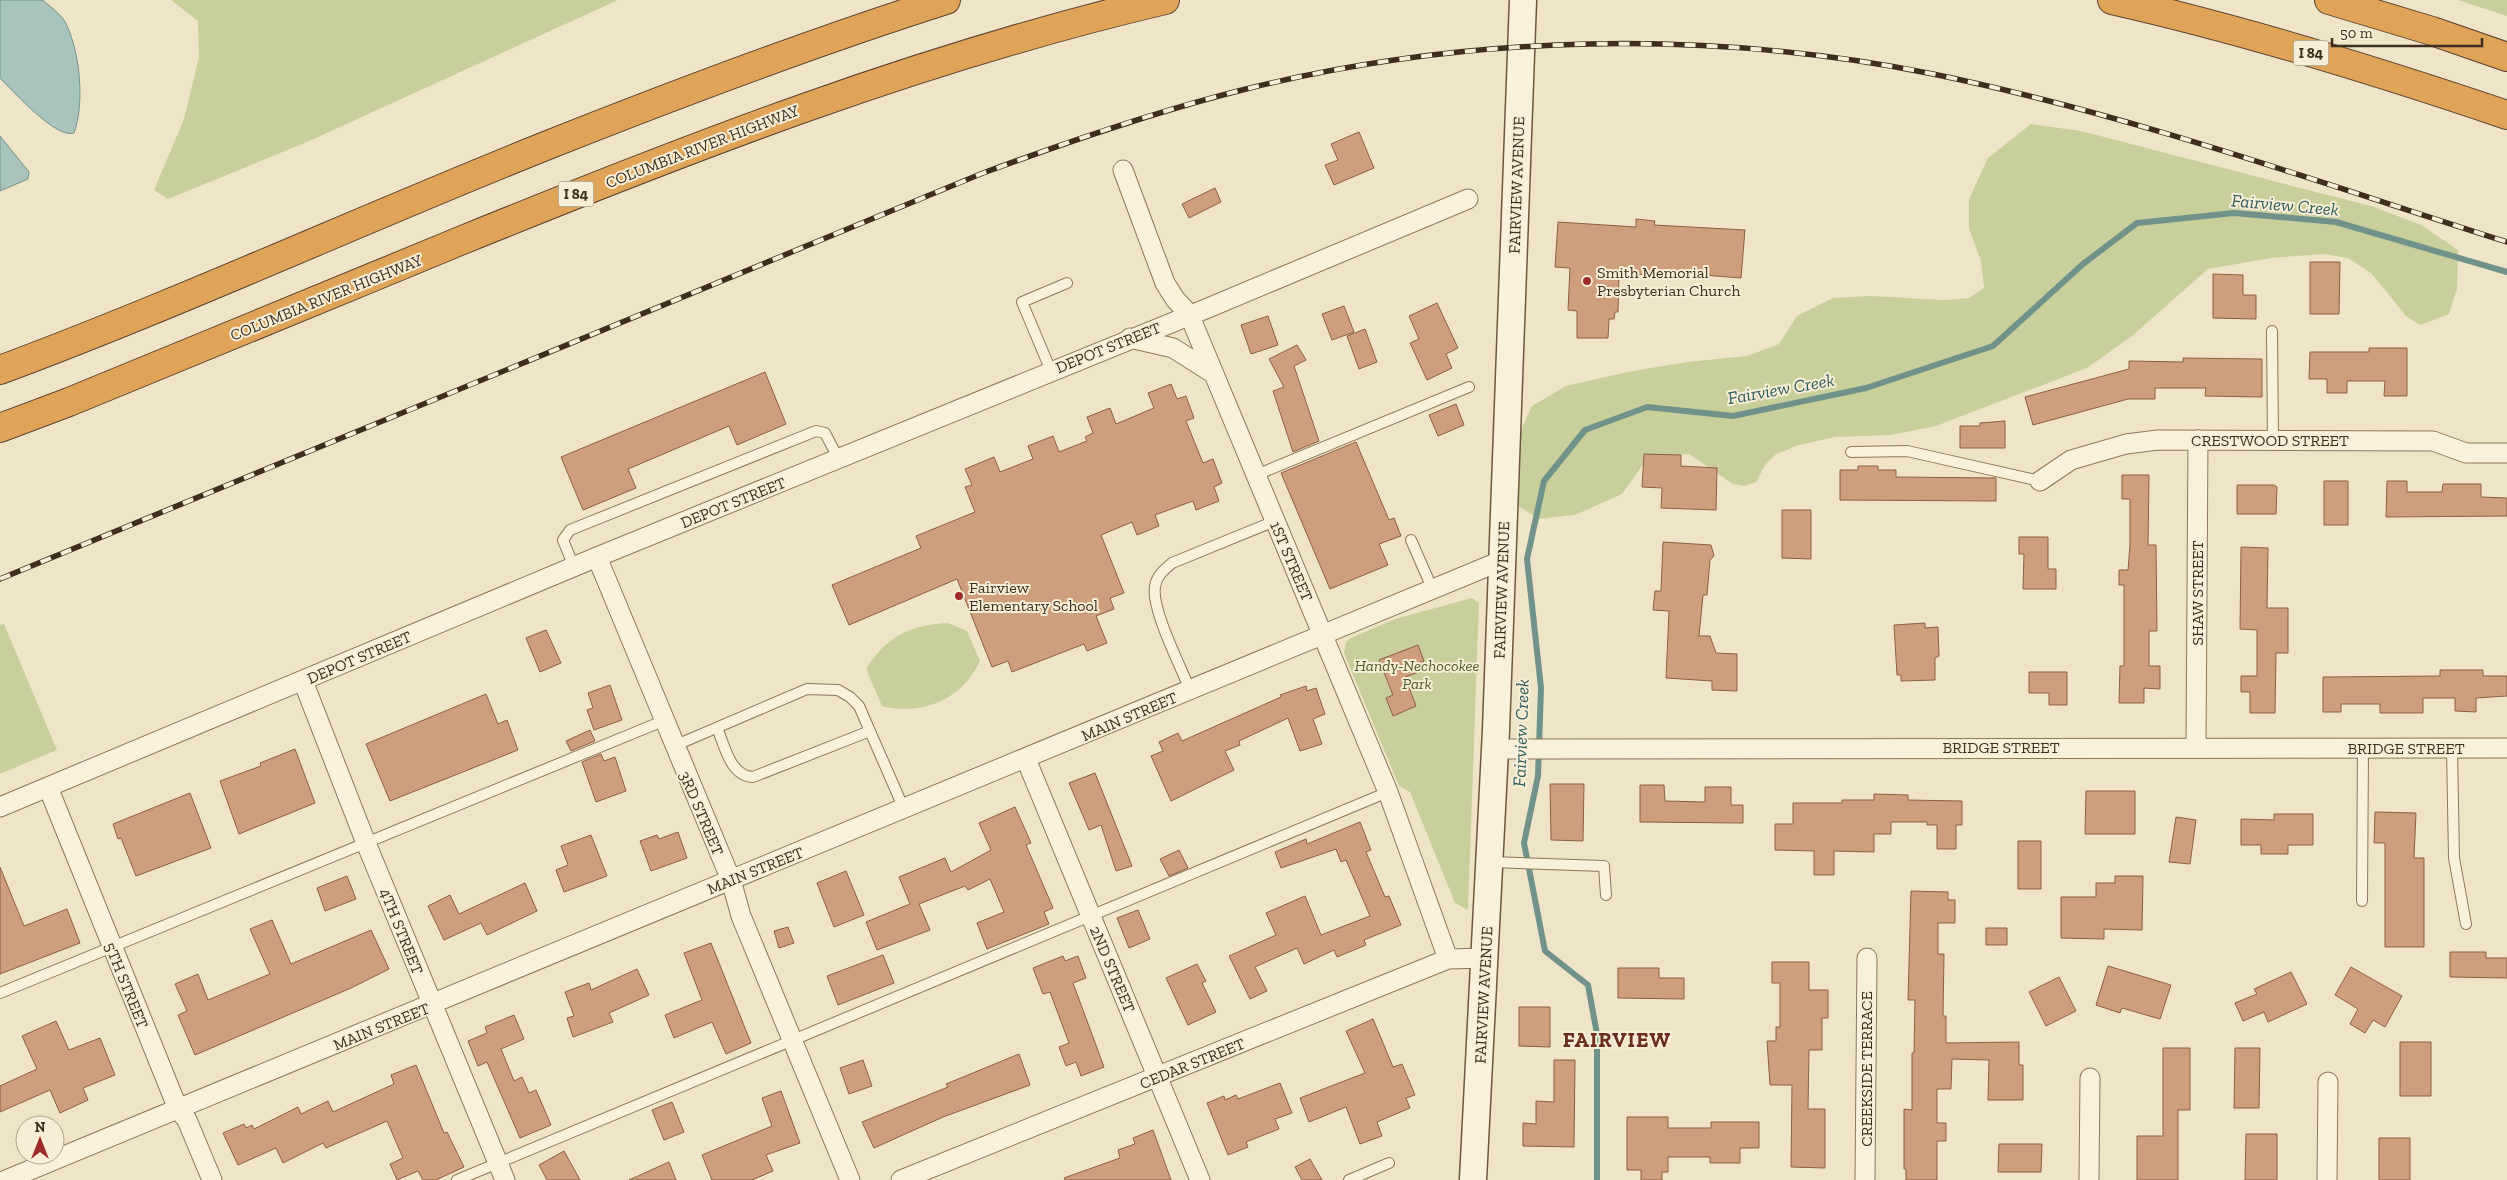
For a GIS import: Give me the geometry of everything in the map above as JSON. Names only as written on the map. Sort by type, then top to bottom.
[{"type":"highway","points":[[0,370],[556,142],[776,58],[946,0]]},
{"type":"highway","name":"COLUMBIA RIVER HIGHWAY","points":[[0,428],[69,402],[602,183],[806,106],[893,76],[993,45],[1165,0]]},
{"type":"highway","name":"I 84","points":[[2112,0],[2239,32],[2360,67],[2507,115]]},
{"type":"highway","points":[[2329,0],[2432,31],[2507,57]]},
{"type":"main road","name":"FAIRVIEW AVENUE","points":[[1473,1180],[1485,958],[1502,862],[1495,750],[1523,0]]},
{"type":"street","name":"1ST STREET","points":[[1123,170],[1165,282],[1174,299],[1189,314],[1388,792],[1448,958]]},
{"type":"street","name":"DEPOT STREET","points":[[0,807],[597,557],[1130,338],[1208,308],[1468,199]]},
{"type":"street","points":[[1130,338],[1173,348],[1214,374]]},
{"type":"street","name":"CRESTWOOD STREET","points":[[2040,481],[2071,460],[2126,444],[2158,440],[2433,441],[2466,453],[2507,453]]},
{"type":"street","name":"SHAW STREET","points":[[2196,747],[2198,440]]},
{"type":"street","name":"3RD STREET","points":[[597,557],[730,880],[741,916],[850,1180]]},
{"type":"street","name":"MAIN STREET","points":[[6,1180],[1503,560]]},
{"type":"street","name":"4TH STREET","points":[[303,681],[366,843],[502,1172]]},
{"type":"street","name":"BRIDGE STREET","points":[[1495,750],[2196,747],[2507,748]]},
{"type":"street","name":"2ND STREET","points":[[1026,759],[1200,1180]]},
{"type":"street","name":"5TH STREET","points":[[48,787],[178,1109],[187,1120],[212,1180]]},
{"type":"street","name":"CEDAR STREET","points":[[901,1180],[1158,1078],[1448,958],[1485,958]]},
{"type":"street","name":"CREEKSIDE TERRACE","points":[[1865,1180],[1866,958]]},
{"type":"street","points":[[2089,1180],[2090,1078]]},
{"type":"street","points":[[2327,1180],[2328,1082]]},
{"type":"lane","points":[[1051,371],[1022,302],[1067,282]]},
{"type":"lane","points":[[2272,331],[2273,440]]},
{"type":"lane","points":[[1256,475],[1469,387]]},
{"type":"lane","points":[[574,567],[563,540],[570,530],[816,431],[825,433],[838,458]]},
{"type":"lane","points":[[1851,452],[1907,451],[2040,481]]},
{"type":"lane","points":[[1190,690],[1155,603],[1155,587],[1159,574],[1172,563],[1275,521]]},
{"type":"lane","points":[[1411,540],[1432,588]]},
{"type":"lane","points":[[674,746],[807,689],[838,690],[850,697],[859,706],[904,809]]},
{"type":"lane","points":[[0,993],[663,721]]},
{"type":"lane","points":[[717,728],[736,770],[743,776],[753,777],[870,731]]},
{"type":"lane","points":[[2362,901],[2363,748]]},
{"type":"lane","points":[[2452,748],[2454,858],[2466,924]]},
{"type":"lane","points":[[457,1180],[502,1172],[792,1040],[1388,792]]},
{"type":"lane","points":[[1502,862],[1604,866],[1606,895]]},
{"type":"lane","points":[[1349,1180],[1389,1163]]},
{"type":"green space","points":[[171,0],[618,0],[307,142],[168,199],[154,190],[184,119],[199,57],[198,21]]},
{"type":"green space","points":[[2458,0],[2507,0],[2507,16]]},
{"type":"green space","points":[[2031,124],[2081,131],[2374,207],[2421,225],[2458,250],[2457,289],[2449,314],[2420,325],[2406,316],[2371,273],[2348,258],[2324,254],[2271,258],[2208,269],[2132,336],[2087,368],[1936,426],[1891,435],[1835,437],[1796,446],[1775,455],[1765,465],[1756,482],[1745,486],[1733,484],[1689,454],[1663,456],[1642,466],[1622,494],[1575,515],[1539,519],[1518,506],[1512,482],[1521,430],[1532,406],[1566,386],[1627,372],[1687,362],[1747,356],[1779,344],[1797,316],[1833,298],[1871,296],[1944,300],[1969,298],[1984,288],[1981,261],[1969,229],[1969,199],[1988,158]]},
{"type":"green space","name":"Handy-Nechocokee Park","points":[[1472,598],[1479,603],[1468,910],[1455,903],[1410,792],[1399,786],[1344,653],[1346,642],[1351,638],[1395,619]]},
{"type":"green space","points":[[948,623],[967,631],[980,661],[972,675],[952,695],[939,702],[912,709],[882,706],[866,669],[874,658],[882,648],[900,634],[922,626]]},
{"type":"green space","points":[[4,624],[57,750],[0,774],[0,625]]},
{"type":"water","points":[[0,0],[43,0],[65,22],[74,47],[79,77],[79,107],[74,133],[66,133],[46,122],[0,78]]},
{"type":"water","points":[[0,136],[29,172],[28,179],[0,191]]},
{"type":"building","points":[[1359,132],[1374,168],[1334,185],[1325,165],[1338,160],[1331,144]]},
{"type":"building","points":[[1215,188],[1221,202],[1189,218],[1182,204]]},
{"type":"building","name":"Smith Memorial Presbyterian Church","points":[[1636,219],[1655,221],[1654,225],[1745,230],[1741,278],[1678,273],[1678,277],[1619,273],[1618,312],[1615,312],[1614,319],[1609,319],[1608,338],[1577,338],[1577,311],[1568,310],[1570,268],[1555,267],[1558,222],[1636,227]]},
{"type":"building","points":[[2310,262],[2340,262],[2339,314],[2310,314]]},
{"type":"building","points":[[2213,274],[2243,275],[2243,295],[2256,295],[2256,319],[2213,318]]},
{"type":"building","points":[[1437,303],[1458,348],[1446,354],[1452,368],[1427,380],[1410,343],[1419,339],[1409,316]]},
{"type":"building","points":[[1344,306],[1354,332],[1332,340],[1322,314]]},
{"type":"building","points":[[1268,316],[1278,345],[1251,354],[1241,325]]},
{"type":"building","points":[[1365,329],[1377,362],[1359,369],[1347,336]]},
{"type":"building","points":[[1297,345],[1306,360],[1294,366],[1319,441],[1293,452],[1273,391],[1284,387],[1269,359]]},
{"type":"building","points":[[2369,348],[2407,348],[2407,396],[2384,396],[2385,381],[2347,381],[2347,393],[2327,393],[2327,379],[2309,379],[2310,352],[2369,352]]},
{"type":"building","points":[[2183,358],[2262,359],[2262,397],[2205,396],[2206,388],[2155,388],[2155,399],[2128,399],[2033,425],[2025,397],[2129,369],[2129,361],[2183,362]]},
{"type":"building","points":[[765,372],[786,424],[737,445],[729,426],[628,469],[636,488],[583,510],[561,457]]},
{"type":"building","points":[[1171,384],[1177,399],[1186,396],[1194,418],[1186,421],[1203,463],[1213,459],[1222,483],[1214,487],[1219,501],[1196,510],[1193,501],[1155,515],[1159,526],[1137,535],[1132,522],[1101,535],[1124,593],[1110,598],[1114,609],[1096,616],[1107,643],[1087,651],[1084,644],[1012,672],[1008,661],[992,667],[957,579],[849,625],[832,585],[921,548],[916,536],[975,512],[965,487],[972,485],[965,469],[994,457],[1000,472],[1033,459],[1028,446],[1053,436],[1059,452],[1087,441],[1085,437],[1093,433],[1087,417],[1110,408],[1116,424],[1154,408],[1148,393]]},
{"type":"building","points":[[1456,404],[1464,425],[1438,436],[1429,415]]},
{"type":"building","points":[[2005,421],[2005,448],[1960,448],[1960,426],[1980,426],[1980,423]]},
{"type":"building","points":[[1356,442],[1389,520],[1394,518],[1401,536],[1379,544],[1388,565],[1330,589],[1281,473]]},
{"type":"building","points":[[1644,454],[1681,455],[1681,466],[1717,468],[1716,510],[1661,508],[1662,488],[1642,487]]},
{"type":"building","points":[[1858,466],[1878,466],[1878,470],[1896,470],[1896,477],[1996,478],[1996,501],[1840,500],[1840,470],[1858,470]]},
{"type":"building","points":[[2122,475],[2149,475],[2148,545],[2156,545],[2157,631],[2149,631],[2149,666],[2160,666],[2160,689],[2144,688],[2144,703],[2119,703],[2120,666],[2124,666],[2124,585],[2119,585],[2119,570],[2128,570],[2130,545],[2130,499],[2122,499]]},
{"type":"building","points":[[2324,481],[2348,481],[2348,525],[2324,525]]},
{"type":"building","points":[[2387,481],[2407,481],[2407,492],[2442,492],[2443,484],[2481,484],[2481,497],[2507,498],[2507,516],[2386,517]]},
{"type":"building","points":[[2237,485],[2274,485],[2277,487],[2276,514],[2237,514]]},
{"type":"building","points":[[1782,510],[1811,510],[1811,559],[1782,558]]},
{"type":"building","points":[[2019,537],[2048,537],[2048,569],[2056,569],[2056,589],[2023,589],[2024,554],[2019,554]]},
{"type":"building","points":[[1663,542],[1711,545],[1714,556],[1710,560],[1707,595],[1703,595],[1699,636],[1710,636],[1716,653],[1737,654],[1737,691],[1712,690],[1712,681],[1666,678],[1669,611],[1653,610],[1655,591],[1661,591]]},
{"type":"building","points":[[2241,547],[2268,548],[2267,608],[2288,608],[2288,653],[2276,653],[2275,713],[2250,713],[2250,692],[2241,692],[2241,676],[2257,676],[2257,630],[2240,629]]},
{"type":"building","points":[[1925,623],[1925,628],[1938,627],[1939,656],[1935,658],[1935,680],[1901,681],[1901,675],[1897,675],[1894,625]]},
{"type":"building","points":[[546,630],[561,663],[540,672],[526,638]]},
{"type":"building","points":[[1418,645],[1424,661],[1416,664],[1419,672],[1405,677],[1416,706],[1393,716],[1386,698],[1393,695],[1379,660]]},
{"type":"building","points":[[2440,670],[2483,670],[2483,676],[2507,676],[2507,696],[2476,698],[2476,712],[2455,711],[2455,698],[2423,698],[2423,713],[2380,713],[2380,704],[2341,704],[2341,712],[2323,712],[2323,677],[2440,676]]},
{"type":"building","points":[[2029,672],[2067,672],[2067,705],[2049,705],[2049,693],[2029,693]]},
{"type":"building","points":[[610,685],[622,720],[594,730],[587,710],[593,708],[588,693]]},
{"type":"building","points":[[1306,686],[1307,691],[1316,688],[1325,714],[1313,719],[1322,744],[1300,751],[1288,718],[1239,741],[1240,745],[1225,751],[1234,770],[1171,801],[1151,756],[1163,751],[1159,742],[1178,733],[1182,741],[1281,697],[1280,695]]},
{"type":"building","points":[[486,694],[498,724],[507,720],[518,750],[390,801],[366,744]]},
{"type":"building","points":[[590,730],[595,741],[571,751],[566,741]]},
{"type":"building","points":[[295,749],[315,803],[239,834],[220,781],[261,766],[260,763]]},
{"type":"building","points":[[601,754],[604,761],[615,757],[626,791],[596,802],[582,762]]},
{"type":"building","points":[[1095,773],[1132,866],[1116,871],[1101,825],[1089,830],[1069,783]]},
{"type":"building","points":[[1550,784],[1584,784],[1583,841],[1551,840]]},
{"type":"building","points":[[1640,785],[1664,785],[1665,801],[1705,802],[1705,787],[1731,787],[1731,805],[1743,805],[1743,823],[1640,822]]},
{"type":"building","points":[[2086,791],[2135,791],[2135,834],[2085,834]]},
{"type":"building","points":[[190,793],[211,848],[136,876],[121,838],[118,839],[113,824]]},
{"type":"building","points":[[1874,794],[1908,795],[1908,800],[1962,801],[1962,825],[1956,825],[1956,849],[1937,849],[1937,825],[1927,825],[1927,822],[1891,822],[1891,834],[1874,834],[1874,852],[1834,851],[1834,875],[1814,875],[1814,851],[1775,850],[1775,824],[1793,824],[1793,803],[1842,803],[1842,800],[1874,800]]},
{"type":"building","points":[[1015,807],[1031,843],[1026,845],[1053,908],[1044,912],[1049,924],[987,949],[977,923],[1004,912],[990,879],[968,890],[965,886],[919,904],[930,930],[877,950],[866,922],[910,904],[899,877],[945,858],[951,872],[991,850],[979,823]]},
{"type":"building","points":[[2375,812],[2416,813],[2414,858],[2424,858],[2424,947],[2385,947],[2385,843],[2374,843]]},
{"type":"building","points":[[2274,814],[2313,814],[2313,845],[2288,845],[2288,854],[2261,854],[2261,845],[2241,845],[2241,819],[2274,820]]},
{"type":"building","points":[[2176,817],[2196,820],[2190,864],[2169,862]]},
{"type":"building","points":[[1360,822],[1371,850],[1366,852],[1385,897],[1389,896],[1401,925],[1364,940],[1366,945],[1337,957],[1334,950],[1304,964],[1297,948],[1255,967],[1267,991],[1250,999],[1229,956],[1276,935],[1266,913],[1305,896],[1321,935],[1370,916],[1346,860],[1341,862],[1336,849],[1281,868],[1275,852],[1306,839],[1307,844]]},
{"type":"building","points":[[678,832],[687,858],[651,871],[640,841],[657,835],[659,839]]},
{"type":"building","points":[[591,835],[607,876],[564,892],[556,870],[568,865],[561,846]]},
{"type":"building","points":[[2018,841],[2041,841],[2041,889],[2018,889]]},
{"type":"building","points":[[1179,850],[1188,868],[1169,876],[1160,859]]},
{"type":"building","points":[[0,867],[24,926],[67,909],[80,943],[0,974]]},
{"type":"building","points":[[846,871],[864,915],[834,927],[817,883]]},
{"type":"building","points":[[347,876],[356,899],[325,911],[317,888]]},
{"type":"building","points":[[2115,876],[2143,876],[2142,930],[2104,929],[2104,939],[2061,938],[2061,897],[2096,897],[2096,883],[2115,883]]},
{"type":"building","points":[[525,883],[537,911],[487,935],[481,923],[444,940],[428,906],[450,895],[459,914]]},
{"type":"building","points":[[1911,891],[1948,892],[1948,900],[1955,900],[1955,923],[1938,923],[1938,954],[1944,954],[1943,1016],[1946,1016],[1946,1043],[2019,1042],[2019,1065],[2023,1065],[2023,1100],[1988,1100],[1989,1060],[1952,1059],[1951,1089],[1937,1089],[1937,1123],[1946,1123],[1946,1141],[1937,1141],[1937,1180],[1906,1180],[1906,1169],[1904,1169],[1904,1109],[1912,1110],[1912,1053],[1914,1053],[1915,1000],[1908,1000]]},
{"type":"building","points":[[1138,910],[1150,939],[1129,948],[1117,918]]},
{"type":"building","points":[[272,920],[291,964],[371,930],[389,969],[351,988],[195,1055],[178,1015],[187,1011],[175,984],[198,974],[208,1000],[270,974],[250,929]]},
{"type":"building","points":[[788,927],[794,943],[779,948],[774,931]]},
{"type":"building","points":[[1986,928],[2007,928],[2007,945],[1986,945]]},
{"type":"building","points":[[711,943],[751,1043],[726,1054],[712,1022],[674,1038],[665,1015],[702,1000],[684,953]]},
{"type":"building","points":[[2450,952],[2486,952],[2486,958],[2507,958],[2507,978],[2450,977]]},
{"type":"building","points":[[883,955],[894,983],[838,1005],[827,976]]},
{"type":"building","points":[[1063,956],[1065,961],[1078,956],[1086,978],[1073,983],[1104,1067],[1081,1076],[1076,1062],[1066,1066],[1059,1047],[1069,1043],[1050,992],[1043,994],[1033,968]]},
{"type":"building","points":[[1772,962],[1809,962],[1809,990],[1828,990],[1828,1018],[1822,1018],[1822,1050],[1809,1050],[1808,1109],[1825,1109],[1825,1168],[1791,1167],[1792,1085],[1770,1085],[1767,1041],[1776,1041],[1776,1027],[1780,1027],[1780,983],[1772,983]]},
{"type":"building","points":[[1197,964],[1206,981],[1202,983],[1216,1012],[1188,1025],[1166,978]]},
{"type":"building","points":[[2108,966],[2171,985],[2160,1019],[2122,1008],[2120,1013],[2096,1005]]},
{"type":"building","points":[[2351,967],[2402,996],[2385,1027],[2373,1020],[2365,1033],[2350,1024],[2358,1009],[2335,995]]},
{"type":"building","points":[[1618,968],[1659,968],[1659,978],[1684,978],[1684,999],[1618,998]]},
{"type":"building","points":[[637,969],[649,995],[609,1013],[613,1022],[573,1037],[567,1018],[574,1016],[565,992],[589,983],[591,990]]},
{"type":"building","points":[[2291,972],[2307,1004],[2268,1022],[2264,1012],[2243,1021],[2235,1003],[2257,994],[2254,989]]},
{"type":"building","points":[[2059,977],[2076,1011],[2046,1026],[2029,992]]},
{"type":"building","points":[[1519,1007],[1550,1007],[1550,1047],[1519,1046]]},
{"type":"building","points":[[514,1015],[524,1039],[501,1049],[514,1081],[522,1077],[529,1093],[536,1090],[551,1125],[520,1138],[487,1062],[478,1066],[468,1041],[487,1033],[485,1027]]},
{"type":"building","points":[[1373,1019],[1393,1067],[1402,1064],[1415,1095],[1406,1098],[1410,1108],[1377,1122],[1382,1136],[1360,1144],[1346,1107],[1309,1122],[1300,1098],[1365,1073],[1346,1031]]},
{"type":"building","points":[[56,1021],[69,1050],[100,1038],[115,1075],[83,1088],[88,1100],[60,1113],[50,1090],[0,1112],[0,1086],[37,1069],[22,1036]]},
{"type":"building","points":[[2400,1042],[2431,1042],[2431,1096],[2400,1096]]},
{"type":"building","points":[[2163,1048],[2190,1048],[2190,1110],[2178,1110],[2178,1180],[2137,1180],[2137,1136],[2163,1136]]},
{"type":"building","points":[[2235,1048],[2260,1048],[2259,1108],[2234,1108]]},
{"type":"building","points":[[1019,1054],[1030,1085],[943,1117],[874,1148],[862,1122],[948,1087],[946,1084]]},
{"type":"building","points":[[863,1060],[872,1086],[849,1094],[840,1068]]},
{"type":"building","points":[[1554,1060],[1575,1060],[1574,1147],[1523,1146],[1523,1123],[1536,1124],[1536,1101],[1554,1102]]},
{"type":"building","points":[[416,1065],[444,1133],[447,1132],[464,1167],[436,1180],[423,1180],[418,1171],[397,1180],[390,1164],[403,1158],[387,1121],[326,1148],[323,1143],[283,1163],[276,1148],[238,1165],[223,1133],[244,1124],[246,1128],[252,1125],[254,1129],[298,1107],[301,1114],[328,1101],[333,1112],[394,1084],[391,1075]]},
{"type":"building","points":[[1280,1083],[1292,1113],[1275,1119],[1279,1129],[1246,1142],[1248,1147],[1228,1155],[1207,1103],[1224,1096],[1225,1100],[1236,1095],[1238,1099]]},
{"type":"building","points":[[781,1091],[800,1143],[766,1155],[773,1171],[752,1180],[712,1180],[702,1155],[772,1126],[762,1098]]},
{"type":"building","points":[[672,1102],[684,1132],[664,1140],[652,1110]]},
{"type":"building","points":[[1627,1117],[1668,1117],[1668,1128],[1711,1128],[1711,1122],[1759,1122],[1759,1148],[1740,1148],[1740,1163],[1710,1163],[1710,1157],[1668,1157],[1668,1172],[1662,1172],[1662,1180],[1641,1180],[1641,1170],[1627,1170]]},
{"type":"building","points":[[1153,1130],[1171,1180],[1065,1180],[1064,1178],[1120,1158],[1118,1150],[1135,1144],[1133,1138]]},
{"type":"building","points":[[2246,1134],[2277,1134],[2277,1180],[2245,1180]]},
{"type":"building","points":[[2379,1138],[2410,1138],[2410,1180],[2379,1180]]},
{"type":"building","points":[[1999,1144],[2042,1144],[2041,1172],[1998,1172]]},
{"type":"building","points":[[564,1151],[580,1180],[547,1180],[539,1165]]},
{"type":"building","points":[[1310,1159],[1322,1180],[1302,1180],[1295,1167]]},
{"type":"building","points":[[669,1162],[676,1180],[629,1180]]},
{"type":"waterway","name":"Fairview Creek","points":[[1597,1180],[1597,1034],[1588,985],[1545,951],[1524,843],[1538,776],[1541,688],[1527,559],[1544,481],[1585,430],[1647,407],[1733,416],[1866,388],[1993,346],[2083,264],[2137,223],[2234,213],[2336,222],[2507,272]]},
{"type":"railway","points":[[0,579],[983,173],[1048,149],[1114,127],[1246,89],[1330,71],[1415,57],[1502,48],[1588,44],[1675,44],[1762,50],[1848,59],[1933,74],[2006,90],[2078,109],[2222,150],[2507,242]]},
{"type":"place","name":"Smith Memorial Presbyterian Church","points":[[1587,281]]},
{"type":"place","name":"Fairview Elementary School","points":[[959,596]]},
{"type":"district","name":"FAIRVIEW","points":[[1617,1040]]}]
